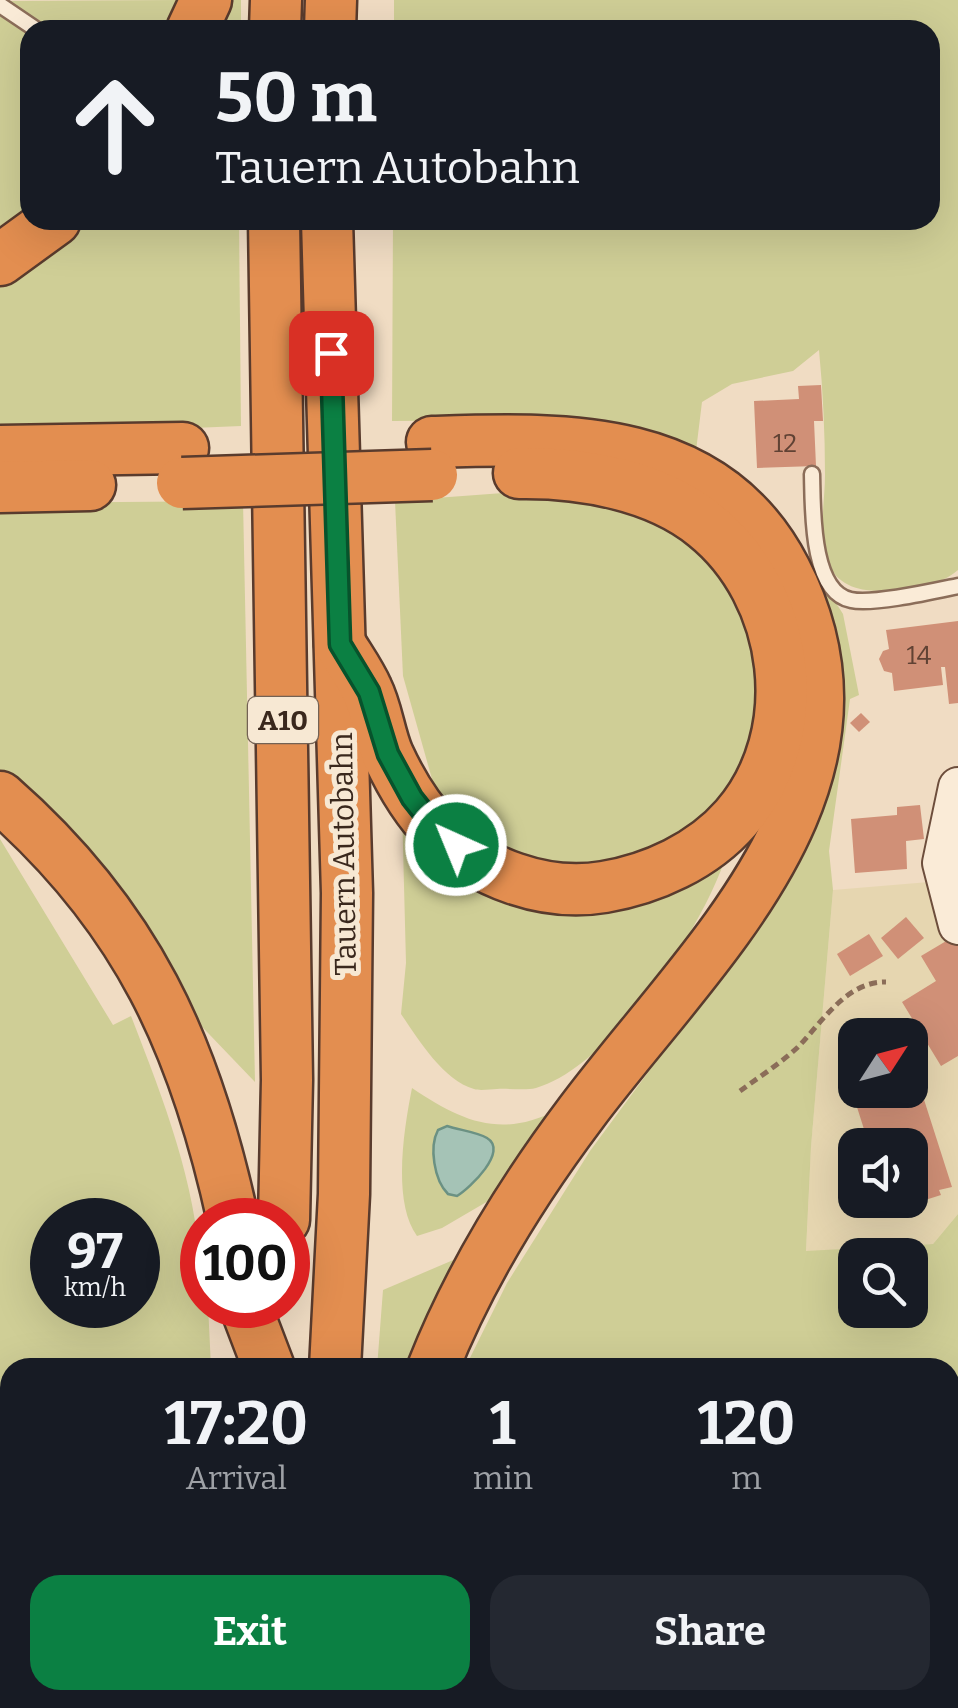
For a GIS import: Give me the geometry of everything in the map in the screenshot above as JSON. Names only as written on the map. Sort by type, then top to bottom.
[{"type":"highway","points":[[0,260],[41,230]]},
{"type":"highway","name":"Tauern Autobahn","points":[[274,230],[287,1022],[284,1198]]},
{"type":"highway","name":"Tauern Autobahn","points":[[327,230],[347,892],[344,1194],[336,1358]]},
{"type":"highway","points":[[0,487],[183,465],[432,458],[535,438],[604,444],[681,468],[739,509],[780,560],[805,614],[819,682],[809,770],[796,808],[752,894],[698,970],[616,1067],[540,1170],[496,1243],[438,1358]]},
{"type":"highway","points":[[0,451],[183,465]]},
{"type":"highway","points":[[340,644],[369,692],[388,754],[412,798],[438,831],[474,860],[512,878],[550,888],[586,890],[624,884],[664,870],[703,847],[736,818],[759,783],[774,745],[782,706],[781,664],[773,626],[760,594],[740,561],[706,526],[672,505],[634,490],[575,476],[432,458]]},
{"type":"highway","points":[[0,797],[39,834],[106,910],[158,995],[200,1089],[227,1198]]},
{"type":"highway","points":[[254,1328],[265,1358]]},
{"type":"highway","points":[[280,1358],[281,1328]]},
{"type":"street","points":[[958,786],[942,863],[958,926]]},
{"type":"lane","points":[[0,5],[22,20]]},
{"type":"lane","points":[[812,474],[814,533],[820,562],[833,589],[849,600],[912,596],[958,586]]},
{"type":"path","points":[[740,1091],[796,1049],[834,1006],[875,982],[886,982]]},
{"type":"shaded area","points":[[181,0],[173,20],[30,20],[4,1]]},
{"type":"shaded area","points":[[226,0],[241,0],[241,20],[218,20]]},
{"type":"shaded area","points":[[394,0],[958,0],[958,570],[927,585],[882,591],[854,587],[832,570],[823,540],[825,444],[819,350],[793,371],[732,384],[702,402],[695,459],[555,420],[392,421],[393,230],[940,230],[940,20],[394,20]]},
{"type":"shaded area","points":[[0,14],[20,28],[20,217],[0,231]]},
{"type":"shaded area","points":[[59,230],[239,230],[241,426],[0,436],[0,276]]},
{"type":"shaded area","points":[[515,492],[629,506],[680,531],[726,573],[758,634],[764,697],[747,768],[705,822],[660,854],[577,870],[488,847],[439,804],[403,676],[395,501]]},
{"type":"shaded area","points":[[243,501],[255,1082],[185,1009],[0,776],[0,503]]},
{"type":"shaded area","points":[[808,559],[843,614],[859,695],[850,699],[829,851],[833,890],[806,1251],[838,1249],[838,1328],[928,1328],[928,1244],[933,1244],[958,1214],[958,1358],[470,1358],[507,1283],[590,1151],[765,914],[835,664],[829,618]]},
{"type":"shaded area","points":[[402,808],[532,898],[730,843],[703,910],[681,947],[627,1020],[597,1051],[566,1074],[536,1088],[476,1090],[442,1068],[401,1014],[406,963]]},
{"type":"shaded area","points":[[0,839],[113,1025],[131,1016],[170,1122],[191,1198],[180,1198],[180,1328],[209,1328],[211,1358],[0,1358]]},
{"type":"shaded area","points":[[929,882],[958,935],[958,1214],[933,1244],[928,1244],[928,1238],[838,1238],[838,1250],[806,1252],[833,890]]},
{"type":"shaded area","points":[[412,1088],[447,1109],[482,1122],[518,1123],[557,1110],[495,1197],[442,1228],[417,1236],[409,1222],[402,1185],[403,1143]]},
{"type":"shaded area","points":[[447,1126],[483,1136],[493,1144],[485,1169],[457,1196],[443,1188],[434,1163],[435,1137],[438,1130]]},
{"type":"shaded area","points":[[472,1252],[419,1358],[378,1358],[383,1290]]},
{"type":"building","points":[[821,385],[823,421],[814,421],[816,466],[757,468],[754,401],[799,399],[798,386]]},
{"type":"building","points":[[958,621],[958,703],[949,704],[945,667],[941,667],[943,685],[894,691],[892,673],[884,671],[879,659],[889,649],[886,630]]},
{"type":"building","points":[[861,713],[870,722],[859,732],[850,723]]},
{"type":"building","points":[[920,805],[924,839],[906,841],[907,869],[855,873],[851,819],[897,815],[897,807]]},
{"type":"building","points":[[906,917],[924,938],[898,959],[881,938]]},
{"type":"building","points":[[869,934],[883,956],[850,976],[837,954]]},
{"type":"building","points":[[958,934],[958,1056],[941,1066],[928,1045],[928,1018],[912,1018],[902,1002],[936,981],[921,956]]},
{"type":"building","points":[[857,1108],[927,1108],[952,1187],[939,1190],[941,1195],[928,1199],[928,1128],[864,1128]]},
{"type":"route","points":[[331,353],[340,644],[369,692],[388,754],[412,798],[438,831],[456,845]]}]
